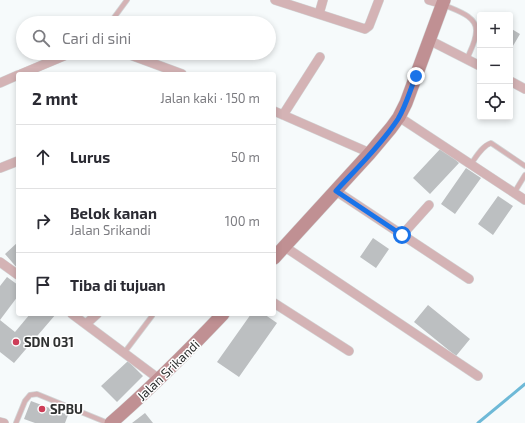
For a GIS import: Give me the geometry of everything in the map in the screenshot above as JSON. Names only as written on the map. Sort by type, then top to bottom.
[{"type":"main road","points":[[276,256],[370,153],[399,117],[406,103],[443,2]]},
{"type":"main road","name":"Jalan Srikandi","points":[[111,423],[189,350],[221,316]]},
{"type":"street","points":[[275,0],[362,29],[369,26],[379,0]]},
{"type":"street","points":[[319,14],[324,0]]},
{"type":"street","points":[[429,0],[443,2]]},
{"type":"street","points":[[429,40],[477,64]]},
{"type":"street","points":[[283,115],[320,57]]},
{"type":"street","points":[[26,72],[54,60]]},
{"type":"street","points":[[144,60],[177,72]]},
{"type":"street","points":[[0,83],[16,76]]},
{"type":"street","points":[[513,83],[525,89]]},
{"type":"street","points":[[276,112],[370,153]]},
{"type":"street","points":[[399,117],[525,200]]},
{"type":"street","points":[[0,168],[16,162]]},
{"type":"street","points":[[336,191],[469,279]]},
{"type":"street","points":[[402,235],[428,205]]},
{"type":"street","points":[[285,247],[478,376]]},
{"type":"street","points":[[0,262],[16,274]]},
{"type":"street","points":[[276,304],[349,352]]},
{"type":"street","points":[[75,316],[159,379]]},
{"type":"street","points":[[86,324],[95,316]]},
{"type":"street","points":[[0,422],[4,423]]},
{"type":"lane","points":[[115,16],[126,0]]},
{"type":"lane","points":[[443,2],[471,19],[476,27],[476,35],[467,59]]},
{"type":"lane","points":[[471,164],[485,146],[491,143],[525,166]]},
{"type":"lane","points":[[514,193],[525,175]]},
{"type":"lane","points":[[124,353],[152,316]]},
{"type":"lane","points":[[16,423],[25,401],[30,395],[38,394],[108,423]]},
{"type":"building","points":[[513,30],[520,34],[513,46]]},
{"type":"building","points":[[442,147],[459,163],[430,194],[413,178]]},
{"type":"building","points":[[466,168],[481,178],[455,214],[441,204]]},
{"type":"building","points":[[498,196],[513,206],[493,235],[478,224]]},
{"type":"building","points":[[373,238],[389,249],[376,268],[360,257]]},
{"type":"building","points":[[16,244],[16,267],[5,254]]},
{"type":"building","name":"SDN 031","points":[[7,277],[16,284],[16,299],[0,320],[0,286]]},
{"type":"building","points":[[428,305],[470,339],[456,356],[414,322]]},
{"type":"building","name":"SDN 031","points":[[28,316],[54,316],[14,363],[0,352],[0,320],[15,332]]},
{"type":"building","points":[[250,316],[267,316],[277,323],[239,377],[217,362]]},
{"type":"building","points":[[128,361],[143,376],[117,402],[101,386]]},
{"type":"building","points":[[31,401],[68,415],[65,423],[35,423],[24,419]]},
{"type":"building","points":[[145,413],[153,423],[132,423]]},
{"type":"waterway","points":[[478,423],[525,384]]},
{"type":"place","name":"SDN 031","points":[[16,342]]},
{"type":"place","name":"SPBU","points":[[42,409]]},
{"type":"route","points":[[402,235],[336,191],[370,153],[399,117],[416,76]]}]
